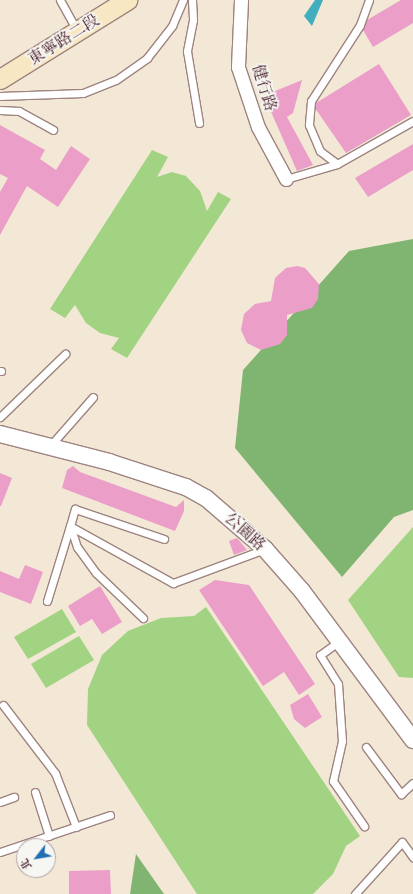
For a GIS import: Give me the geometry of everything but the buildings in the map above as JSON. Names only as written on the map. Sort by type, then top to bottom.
[{"type":"main road","name":"東寧路二段","points":[[0,79],[78,33],[127,0]]},
{"type":"street","name":"健行路","points":[[241,0],[238,67],[258,127],[286,178]]},
{"type":"street","name":"公園路","points":[[0,434],[50,446],[186,487],[230,517],[265,549],[302,591],[338,642],[408,724],[413,740]]},
{"type":"lane","points":[[60,0],[78,33]]},
{"type":"lane","points":[[0,96],[83,93],[116,80],[147,58],[172,26],[182,0]]},
{"type":"lane","points":[[192,0],[194,20],[187,51],[199,122]]},
{"type":"lane","points":[[337,164],[320,151],[309,125],[311,101],[360,25],[369,0]]},
{"type":"lane","points":[[0,110],[19,111],[53,130]]},
{"type":"lane","points":[[286,178],[337,164],[413,121]]},
{"type":"lane","points":[[0,417],[65,354]]},
{"type":"lane","points":[[50,446],[93,397]]},
{"type":"lane","points":[[47,601],[75,509],[164,540]]},
{"type":"lane","points":[[70,526],[173,583],[265,549]]},
{"type":"lane","points":[[70,526],[77,548],[96,573],[143,618]]},
{"type":"lane","points":[[338,642],[320,655],[338,684],[342,741],[333,781],[364,826]]},
{"type":"lane","points":[[2,705],[55,773],[76,827]]},
{"type":"lane","points":[[366,747],[401,794],[413,784]]},
{"type":"lane","points":[[35,792],[49,836]]},
{"type":"lane","points":[[0,802],[14,797]]},
{"type":"lane","points":[[0,852],[110,815]]},
{"type":"lane","points":[[355,894],[402,842],[413,857]]},
{"type":"green space","points":[[152,150],[168,157],[157,177],[172,172],[186,176],[200,191],[207,211],[218,192],[231,199],[127,358],[111,349],[119,338],[100,333],[86,323],[75,305],[65,318],[50,309]]},
{"type":"green space","points":[[413,239],[413,510],[394,517],[342,577],[235,448],[243,370],[349,251]]},
{"type":"green space","points":[[413,527],[413,678],[399,677],[348,600]]},
{"type":"green space","points":[[206,607],[360,836],[346,846],[333,874],[313,894],[197,894],[87,725],[88,689],[102,655],[128,631],[161,618],[194,616]]},
{"type":"green space","points":[[62,609],[76,632],[28,659],[14,637]]},
{"type":"green space","points":[[79,636],[94,660],[46,688],[31,664]]},
{"type":"green space","points":[[136,854],[164,894],[130,894]]},
{"type":"water","points":[[315,0],[323,0],[312,26],[304,16]]}]
